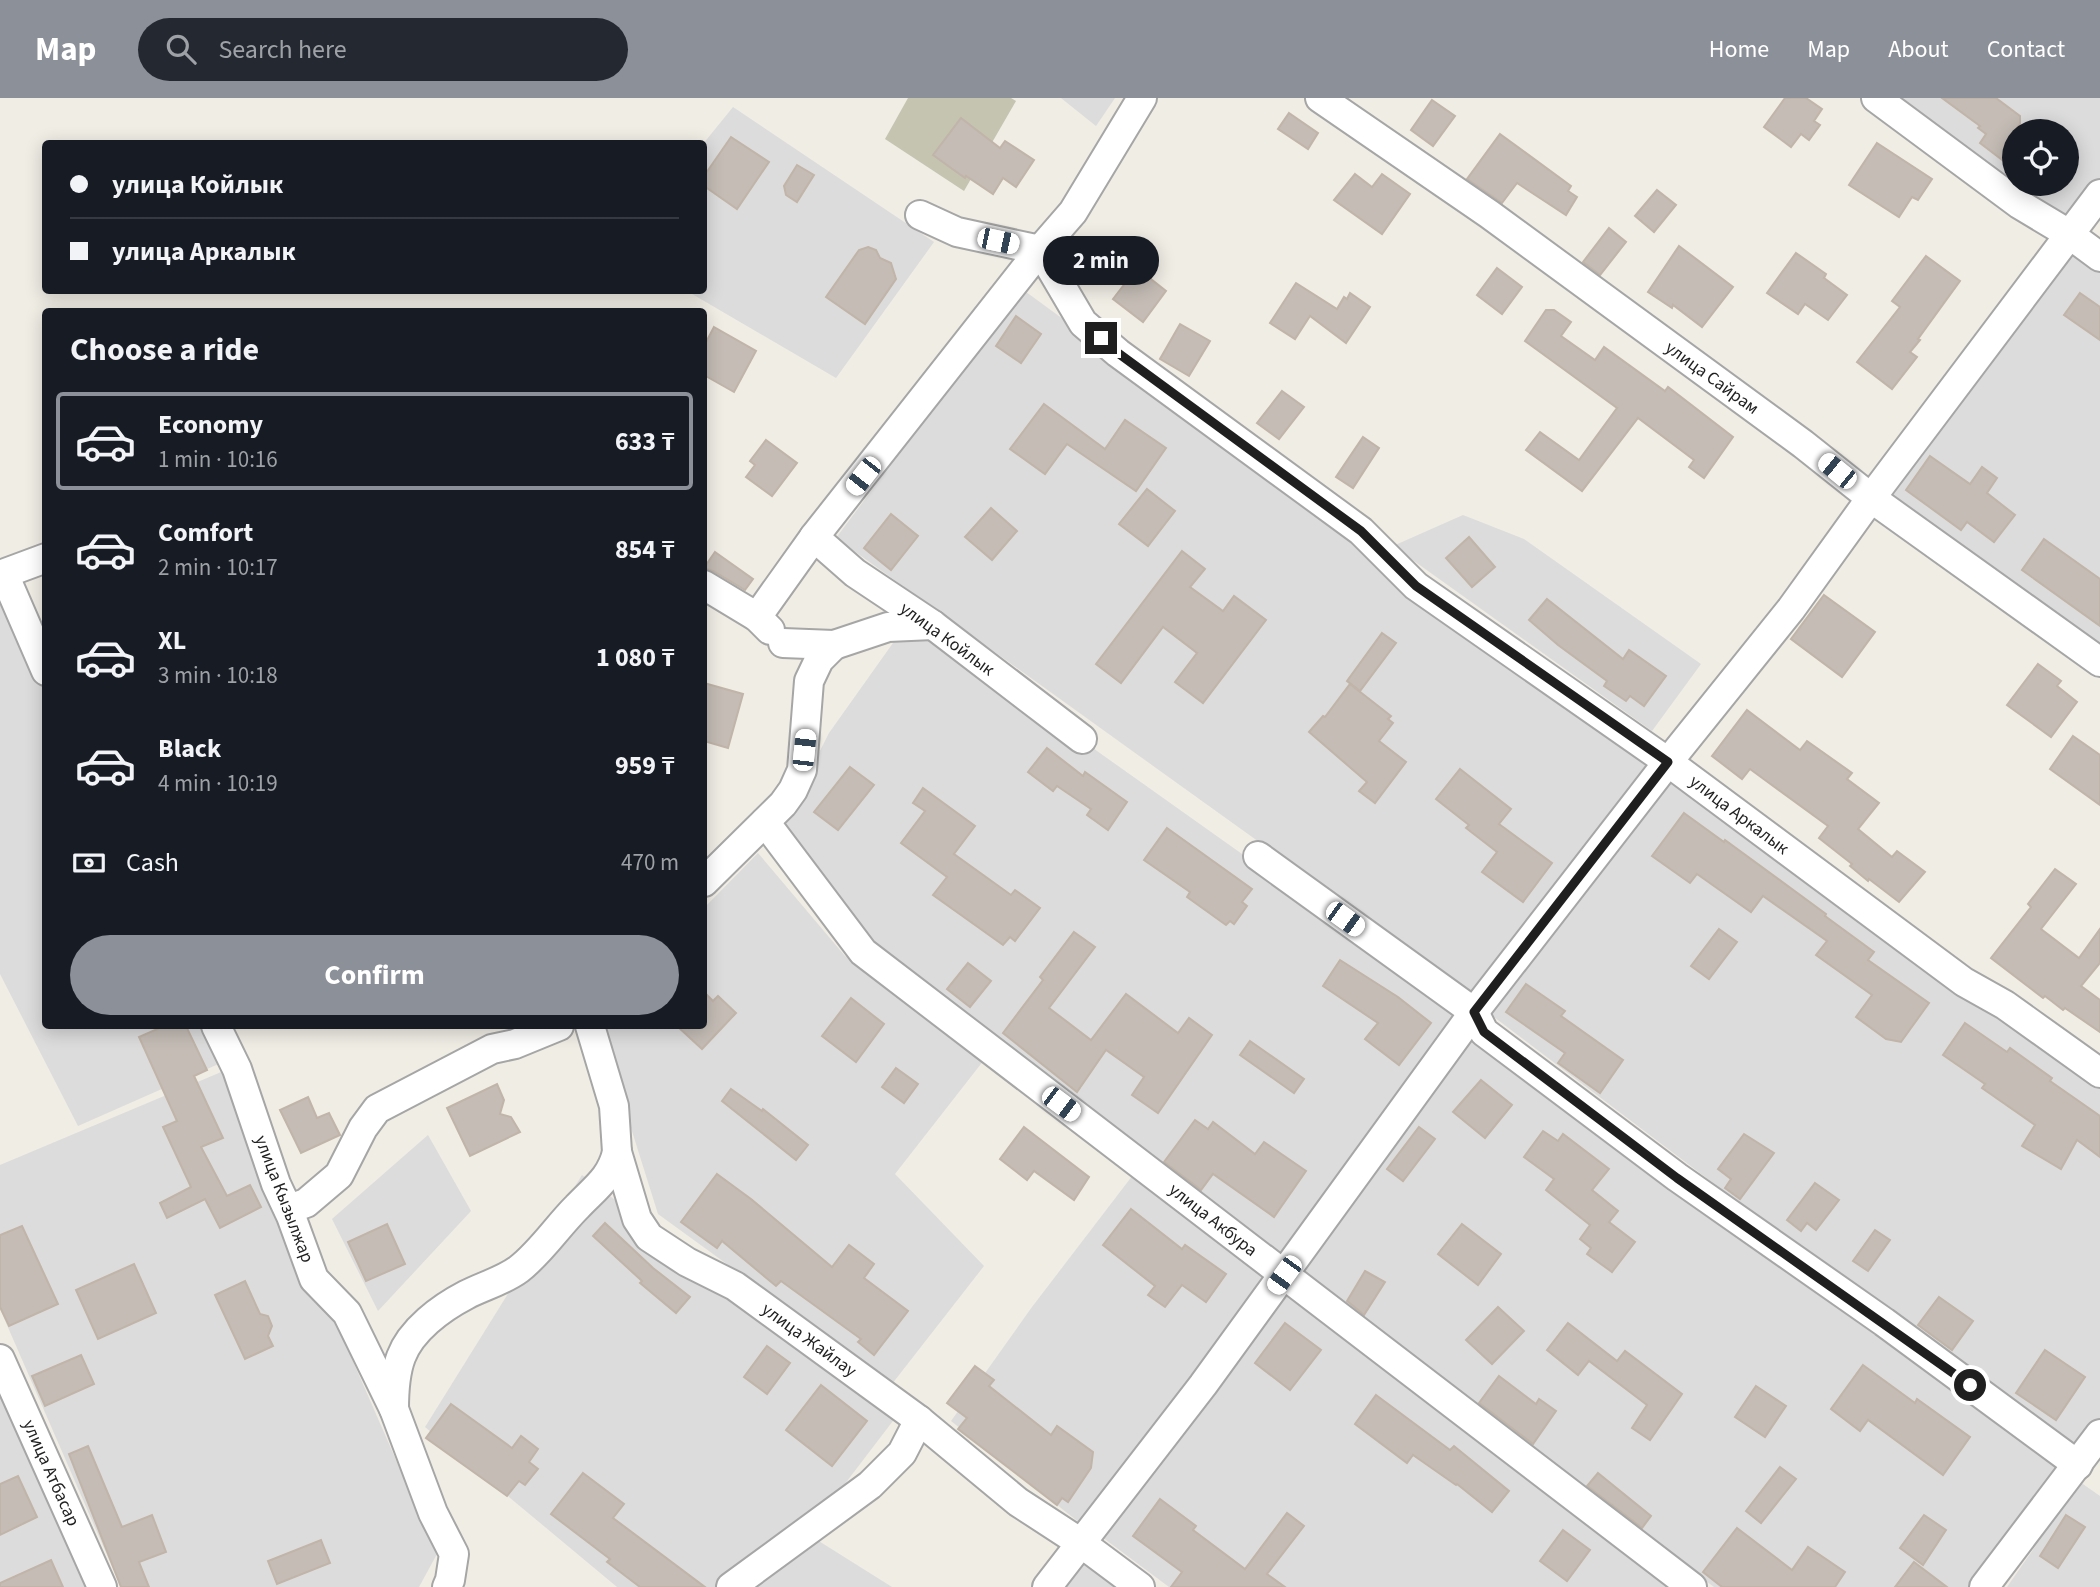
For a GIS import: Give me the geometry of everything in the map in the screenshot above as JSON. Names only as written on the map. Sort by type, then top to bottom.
[{"type":"street","points":[[757,617],[814,537],[1040,250],[1073,212],[1142,98]]},
{"type":"street","name":"улица Сайрам","points":[[1320,98],[1489,214],[1803,444],[1871,498],[2100,662]]},
{"type":"street","points":[[1876,98],[2019,204],[2069,234],[2100,257]]},
{"type":"street","points":[[1047,1587],[1203,1385],[1474,1012],[1791,609],[1871,498],[2100,194]]},
{"type":"street","points":[[920,215],[957,232],[1040,250]]},
{"type":"street","name":"улица Аркалык","points":[[1040,250],[1083,323],[1118,353],[1361,531],[1416,586],[1668,762],[1964,982],[2005,1005],[2100,1073]]},
{"type":"street","name":"улица Койлык","points":[[814,537],[855,573],[933,625],[1082,739]]},
{"type":"street","points":[[42,559],[2,574],[42,662]]},
{"type":"street","points":[[707,587],[757,617],[800,661],[809,681]]},
{"type":"street","points":[[783,643],[834,645],[888,628],[933,625]]},
{"type":"street","points":[[707,879],[793,790],[802,770],[809,681],[819,660],[834,645]]},
{"type":"street","name":"улица Акбура","points":[[765,822],[863,952],[1692,1587]]},
{"type":"street","points":[[1258,856],[1474,1012],[1484,1032],[1677,1178],[1884,1322],[2078,1465]]},
{"type":"street","name":"улица Кызылжар","points":[[217,1029],[237,1069],[276,1184],[289,1209],[314,1279],[346,1313],[394,1409],[433,1513],[454,1554],[447,1587]]},
{"type":"street","points":[[289,1209],[306,1203],[339,1175],[363,1128],[377,1109],[492,1049],[515,1044],[552,1029]]},
{"type":"street","name":"улица Жайлау","points":[[591,1029],[614,1106],[617,1152],[637,1219],[649,1237],[687,1262],[735,1286],[919,1420],[1018,1502],[1081,1542],[1140,1587]]},
{"type":"street","points":[[394,1409],[394,1388],[401,1356],[417,1332],[440,1311],[458,1300],[517,1271],[613,1168],[617,1152]]},
{"type":"street","points":[[583,1200],[606,1199],[623,1207],[637,1219]]},
{"type":"street","name":"улица Атбасар","points":[[0,1359],[102,1587]]},
{"type":"street","points":[[731,1587],[870,1485],[902,1453],[919,1420]]},
{"type":"street","points":[[1984,1587],[2100,1434]]},
{"type":"shaded area","points":[[908,98],[1011,98],[1016,101],[964,191],[885,139]]},
{"type":"shaded area","points":[[1061,98],[1115,98],[1096,126]]},
{"type":"shaded area","points":[[1902,98],[2100,98],[2100,179],[2065,221],[2032,196],[2079,196],[2079,119],[2002,119],[2002,174]]},
{"type":"shaded area","points":[[733,107],[934,242],[836,378],[692,294],[707,294],[706,140]]},
{"type":"shaded area","points":[[2071,244],[2100,266],[2100,645],[1887,492]]},
{"type":"shaded area","points":[[1022,289],[1668,762],[1483,1003],[836,538]]},
{"type":"shaded area","points":[[1463,515],[1524,539],[1701,664],[1652,731],[1393,546]]},
{"type":"shaded area","points":[[0,585],[42,669],[42,1029],[207,1029],[223,1062],[78,1126],[0,974]]},
{"type":"shaded area","points":[[915,612],[1097,751],[1473,1018],[1284,1265],[869,946],[776,838],[829,733]]},
{"type":"shaded area","points":[[1677,769],[2100,1079],[2100,1431],[2080,1461],[1490,1014]]},
{"type":"shaded area","points":[[758,853],[845,956],[984,1060],[895,1174],[984,1266],[892,1384],[658,1214],[600,1029],[707,1029],[707,905]]},
{"type":"shaded area","points":[[1484,1025],[2070,1472],[1989,1587],[1714,1587],[1295,1275]]},
{"type":"shaded area","points":[[226,1070],[437,1554],[419,1587],[121,1587],[0,1309],[0,1165]]},
{"type":"shaded area","points":[[428,1135],[471,1211],[378,1311],[332,1219]]},
{"type":"shaded area","points":[[1136,1171],[1276,1277],[1085,1527],[951,1421],[1032,1307]]},
{"type":"shaded area","points":[[582,1175],[899,1413],[828,1506],[721,1587],[617,1587],[425,1427]]},
{"type":"shaded area","points":[[1287,1286],[1689,1587],[1169,1587],[1098,1534]]},
{"type":"shaded area","points":[[0,1354],[105,1587],[0,1587]]},
{"type":"shaded area","points":[[2080,1482],[2100,1496],[2100,1587],[2007,1587]]},
{"type":"shaded area","points":[[814,1538],[892,1587],[747,1587]]},
{"type":"shaded area","points":[[1088,1547],[1141,1587],[1058,1587]]},
{"type":"building","points":[[1785,98],[1806,98],[1822,109],[1814,121],[1820,125],[1809,140],[1801,134],[1791,147],[1764,127]]},
{"type":"building","points":[[1942,98],[1996,98],[2020,116],[2020,119],[2002,119],[2002,160],[1980,143],[1986,134],[1978,128],[1980,126]]},
{"type":"building","points":[[1432,100],[1455,116],[1433,146],[1411,130]]},
{"type":"building","points":[[1289,113],[1318,133],[1308,149],[1278,129]]},
{"type":"building","points":[[961,118],[1000,148],[1005,141],[1034,160],[1016,187],[1003,178],[993,194],[933,155]]},
{"type":"building","points":[[1500,134],[1571,186],[1568,191],[1577,197],[1566,215],[1517,183],[1502,203],[1467,179]]},
{"type":"building","points":[[731,137],[769,162],[737,209],[707,188],[707,172]]},
{"type":"building","points":[[1877,143],[1932,179],[1918,200],[1912,197],[1899,217],[1849,185]]},
{"type":"building","points":[[797,165],[814,175],[797,202],[786,195],[784,186]]},
{"type":"building","points":[[1355,174],[1372,187],[1382,174],[1410,194],[1382,234],[1334,200]]},
{"type":"building","points":[[1657,190],[1676,205],[1654,232],[1635,216]]},
{"type":"building","points":[[1609,228],[1626,242],[1600,275],[1583,262]]},
{"type":"building","points":[[1679,246],[1733,287],[1702,327],[1673,305],[1672,308],[1648,292]]},
{"type":"building","points":[[868,247],[876,250],[880,258],[891,263],[896,279],[865,324],[826,297],[859,250]]},
{"type":"building","points":[[1796,253],[1826,274],[1824,278],[1847,295],[1828,320],[1805,304],[1798,314],[1767,293]]},
{"type":"building","points":[[1926,256],[1960,281],[1918,339],[1920,340],[1910,352],[1917,357],[1892,389],[1857,362],[1900,307],[1892,301]]},
{"type":"building","points":[[1137,268],[1166,291],[1143,322],[1113,299]]},
{"type":"building","points":[[1497,268],[1522,287],[1502,314],[1477,295]]},
{"type":"building","points":[[1296,283],[1337,309],[1344,297],[1347,299],[1350,293],[1370,307],[1346,343],[1310,316],[1295,339],[1270,323]]},
{"type":"building","points":[[2080,293],[2100,307],[2100,340],[2064,315]]},
{"type":"building","points":[[1546,310],[1554,310],[1571,322],[1561,336],[1595,360],[1604,347],[1665,391],[1668,387],[1733,437],[1704,478],[1689,467],[1694,460],[1638,418],[1582,491],[1526,450],[1540,432],[1579,460],[1617,408],[1525,341]]},
{"type":"building","points":[[1016,316],[1041,334],[1021,363],[996,346]]},
{"type":"building","points":[[1180,324],[1210,341],[1189,376],[1160,359]]},
{"type":"building","points":[[714,327],[756,351],[734,392],[707,377],[707,340]]},
{"type":"building","points":[[1282,391],[1304,407],[1279,439],[1257,423]]},
{"type":"building","points":[[1044,404],[1105,449],[1125,420],[1166,448],[1136,491],[1067,444],[1045,474],[1010,449]]},
{"type":"building","points":[[1363,437],[1379,448],[1353,488],[1336,477]]},
{"type":"building","points":[[766,440],[797,463],[772,496],[746,477],[755,465],[750,461]]},
{"type":"building","points":[[1930,456],[1970,484],[1982,467],[1997,478],[1987,493],[2015,515],[1994,542],[1967,522],[1961,530],[1906,490]]},
{"type":"building","points":[[1147,489],[1175,511],[1148,546],[1119,524]]},
{"type":"building","points":[[991,508],[1017,531],[992,560],[965,537]]},
{"type":"building","points":[[891,514],[918,536],[891,570],[864,548]]},
{"type":"building","points":[[1469,537],[1495,567],[1472,587],[1446,558]]},
{"type":"building","points":[[2044,539],[2100,579],[2100,626],[2022,570]]},
{"type":"building","points":[[1182,551],[1205,569],[1190,587],[1223,611],[1234,596],[1266,620],[1203,703],[1175,682],[1197,653],[1163,627],[1121,683],[1096,664]]},
{"type":"building","points":[[715,552],[753,579],[745,590],[707,569],[707,564]]},
{"type":"building","points":[[1824,595],[1875,632],[1842,677],[1791,639]]},
{"type":"building","points":[[1547,599],[1623,659],[1629,650],[1666,676],[1644,706],[1630,696],[1626,701],[1604,686],[1607,681],[1529,620]]},
{"type":"building","points":[[1382,633],[1396,643],[1360,691],[1347,681]]},
{"type":"building","points":[[2038,664],[2061,681],[2057,686],[2077,702],[2051,737],[2007,705]]},
{"type":"building","points":[[707,684],[743,694],[728,748],[707,742]]},
{"type":"building","points":[[1350,684],[1391,716],[1388,719],[1393,723],[1379,741],[1406,762],[1375,803],[1359,791],[1367,782],[1309,732],[1325,717]]},
{"type":"building","points":[[1747,710],[1800,750],[1807,741],[1852,773],[1847,779],[1879,803],[1858,829],[1892,857],[1897,851],[1925,872],[1899,902],[1869,879],[1868,881],[1850,866],[1852,864],[1819,838],[1828,826],[1750,769],[1742,779],[1712,756]]},
{"type":"building","points":[[2073,736],[2100,755],[2100,805],[2050,769]]},
{"type":"building","points":[[1047,748],[1083,776],[1085,772],[1127,802],[1108,830],[1087,815],[1091,809],[1057,786],[1053,791],[1028,772]]},
{"type":"building","points":[[850,767],[874,785],[838,830],[814,812]]},
{"type":"building","points":[[1460,769],[1511,809],[1499,824],[1552,863],[1523,902],[1482,872],[1497,852],[1466,828],[1469,825],[1436,799]]},
{"type":"building","points":[[923,788],[975,826],[954,854],[1011,895],[1015,890],[1040,908],[1015,941],[1010,937],[1003,945],[933,895],[947,877],[901,843],[925,811],[913,803]]},
{"type":"building","points":[[1684,813],[1826,914],[1825,916],[1874,952],[1868,960],[1929,1003],[1901,1042],[1886,1039],[1856,1017],[1872,995],[1816,955],[1827,941],[1763,896],[1751,912],[1697,874],[1690,883],[1652,856]]},
{"type":"building","points":[[1167,828],[1252,889],[1242,902],[1247,906],[1234,924],[1230,921],[1226,925],[1187,897],[1190,892],[1144,860]]},
{"type":"building","points":[[2055,869],[2076,884],[2041,929],[2079,958],[2100,929],[2100,963],[2081,986],[2100,1000],[2100,1032],[2045,996],[2043,998],[1991,958],[2031,907],[2028,904]]},
{"type":"building","points":[[1719,929],[1737,942],[1709,979],[1691,966]]},
{"type":"building","points":[[1074,932],[1095,947],[1049,1008],[1091,1040],[1126,994],[1178,1033],[1189,1018],[1212,1035],[1158,1113],[1132,1095],[1144,1077],[1106,1050],[1077,1092],[1003,1033],[1043,980],[1040,977]]},
{"type":"building","points":[[1340,960],[1398,997],[1431,1023],[1399,1065],[1365,1039],[1378,1023],[1323,986]]},
{"type":"building","points":[[968,963],[991,981],[970,1007],[947,989]]},
{"type":"building","points":[[1526,984],[1565,1011],[1561,1016],[1623,1060],[1600,1093],[1558,1063],[1565,1053],[1506,1012]]},
{"type":"building","points":[[707,995],[713,1001],[718,996],[736,1013],[702,1049],[680,1029],[707,1029]]},
{"type":"building","points":[[851,998],[884,1024],[856,1062],[822,1036]]},
{"type":"building","points":[[1965,1023],[2007,1052],[2010,1048],[2052,1078],[2050,1081],[2100,1116],[2100,1157],[2077,1140],[2061,1169],[2022,1146],[2035,1125],[1982,1088],[1985,1084],[1943,1055]]},
{"type":"building","points":[[157,1029],[187,1029],[207,1070],[194,1076],[223,1138],[201,1147],[227,1196],[250,1185],[261,1207],[220,1228],[205,1199],[167,1218],[160,1203],[191,1187],[163,1127],[177,1121],[139,1037]]},
{"type":"building","points":[[1250,1041],[1304,1079],[1294,1093],[1240,1055]]},
{"type":"building","points":[[896,1068],[918,1084],[904,1103],[882,1087]]},
{"type":"building","points":[[1481,1080],[1512,1105],[1485,1138],[1453,1112]]},
{"type":"building","points":[[497,1084],[504,1100],[500,1114],[511,1117],[520,1132],[470,1156],[447,1108]]},
{"type":"building","points":[[731,1089],[762,1111],[763,1109],[808,1145],[796,1160],[722,1101]]},
{"type":"building","points":[[308,1097],[317,1118],[329,1113],[340,1135],[301,1153],[280,1110]]},
{"type":"building","points":[[1195,1120],[1208,1129],[1213,1122],[1255,1154],[1264,1142],[1306,1171],[1274,1217],[1213,1174],[1201,1190],[1164,1162]]},
{"type":"building","points":[[1024,1127],[1089,1177],[1074,1200],[1034,1171],[1027,1180],[1000,1159]]},
{"type":"building","points":[[1419,1127],[1435,1139],[1403,1181],[1387,1169]]},
{"type":"building","points":[[1543,1131],[1558,1141],[1563,1134],[1609,1169],[1592,1190],[1618,1211],[1609,1222],[1635,1242],[1612,1272],[1587,1254],[1591,1248],[1580,1239],[1590,1225],[1546,1190],[1554,1179],[1524,1157]]},
{"type":"building","points":[[1744,1134],[1774,1153],[1740,1199],[1725,1188],[1731,1179],[1718,1169]]},
{"type":"building","points":[[717,1174],[832,1267],[849,1245],[874,1264],[864,1278],[908,1311],[874,1355],[858,1342],[861,1339],[781,1281],[776,1286],[722,1241],[717,1248],[681,1222]]},
{"type":"building","points":[[1815,1183],[1839,1200],[1816,1230],[1807,1223],[1801,1231],[1787,1220]]},
{"type":"building","points":[[1131,1209],[1182,1249],[1185,1245],[1226,1274],[1206,1302],[1182,1285],[1165,1307],[1148,1295],[1155,1286],[1103,1245]]},
{"type":"building","points":[[605,1223],[653,1268],[690,1297],[676,1313],[640,1283],[642,1281],[593,1236]]},
{"type":"building","points":[[387,1224],[405,1264],[366,1281],[348,1242]]},
{"type":"building","points":[[1462,1224],[1501,1254],[1478,1285],[1438,1254]]},
{"type":"building","points":[[22,1226],[58,1304],[9,1326],[0,1307],[0,1235]]},
{"type":"building","points":[[1875,1230],[1890,1240],[1868,1271],[1853,1261]]},
{"type":"building","points":[[134,1264],[156,1313],[98,1339],[76,1290]]},
{"type":"building","points":[[1365,1271],[1385,1282],[1364,1315],[1347,1301]]},
{"type":"building","points":[[245,1281],[260,1314],[268,1316],[272,1326],[268,1336],[273,1346],[245,1359],[215,1295]]},
{"type":"building","points":[[1939,1297],[1973,1321],[1952,1350],[1918,1325]]},
{"type":"building","points":[[1498,1307],[1524,1331],[1492,1364],[1466,1340]]},
{"type":"building","points":[[1285,1323],[1321,1350],[1290,1390],[1255,1363]]},
{"type":"building","points":[[1568,1323],[1617,1361],[1625,1351],[1682,1394],[1650,1440],[1632,1428],[1647,1405],[1589,1361],[1578,1375],[1547,1350]]},
{"type":"building","points":[[767,1346],[790,1363],[767,1394],[744,1377]]},
{"type":"building","points":[[2045,1350],[2085,1377],[2056,1420],[2016,1393]]},
{"type":"building","points":[[81,1355],[94,1384],[45,1406],[32,1376]]},
{"type":"building","points":[[1863,1365],[1915,1403],[1917,1399],[1970,1437],[1943,1475],[1868,1420],[1860,1431],[1831,1409]]},
{"type":"building","points":[[975,1366],[994,1380],[989,1386],[1051,1435],[1057,1426],[1093,1452],[1091,1468],[1068,1502],[1062,1498],[1057,1505],[958,1429],[967,1418],[947,1403]]},
{"type":"building","points":[[1499,1376],[1536,1404],[1539,1399],[1556,1411],[1533,1444],[1479,1403]]},
{"type":"building","points":[[821,1385],[867,1421],[832,1466],[786,1430]]},
{"type":"building","points":[[1756,1386],[1786,1406],[1765,1437],[1735,1417]]},
{"type":"building","points":[[1376,1395],[1450,1450],[1454,1446],[1509,1491],[1492,1512],[1457,1484],[1413,1455],[1407,1463],[1355,1424]]},
{"type":"building","points":[[451,1404],[512,1448],[521,1436],[538,1449],[529,1462],[538,1469],[525,1485],[519,1481],[507,1496],[426,1438]]},
{"type":"building","points":[[88,1446],[122,1527],[152,1515],[166,1552],[139,1562],[149,1587],[121,1587],[69,1454]]},
{"type":"building","points":[[1780,1467],[1796,1479],[1761,1523],[1746,1511]]},
{"type":"building","points":[[583,1473],[624,1504],[613,1518],[705,1587],[640,1587],[607,1562],[610,1559],[551,1514]]},
{"type":"building","points":[[1598,1473],[1651,1516],[1642,1528],[1587,1486]]},
{"type":"building","points":[[18,1476],[37,1517],[0,1535],[0,1484]]},
{"type":"building","points":[[1160,1499],[1196,1526],[1193,1530],[1245,1569],[1287,1513],[1304,1526],[1267,1574],[1285,1587],[1171,1587],[1182,1572],[1133,1536]]},
{"type":"building","points":[[1924,1515],[1946,1530],[1923,1565],[1900,1548]]},
{"type":"building","points":[[2066,1515],[2085,1527],[2058,1568],[2040,1556]]},
{"type":"building","points":[[1737,1528],[1792,1570],[1808,1547],[1845,1572],[1835,1587],[1722,1587],[1703,1572]]},
{"type":"building","points":[[1563,1530],[1590,1550],[1567,1581],[1540,1561]]},
{"type":"building","points":[[321,1540],[330,1563],[277,1584],[268,1561]]},
{"type":"building","points":[[51,1560],[63,1587],[0,1587],[0,1583]]},
{"type":"building","points":[[1914,1562],[1947,1587],[1895,1587]]},
{"type":"route","points":[[1101,338],[1361,531],[1416,586],[1668,762],[1474,1012],[1484,1032],[1677,1178],[1970,1385]]}]
